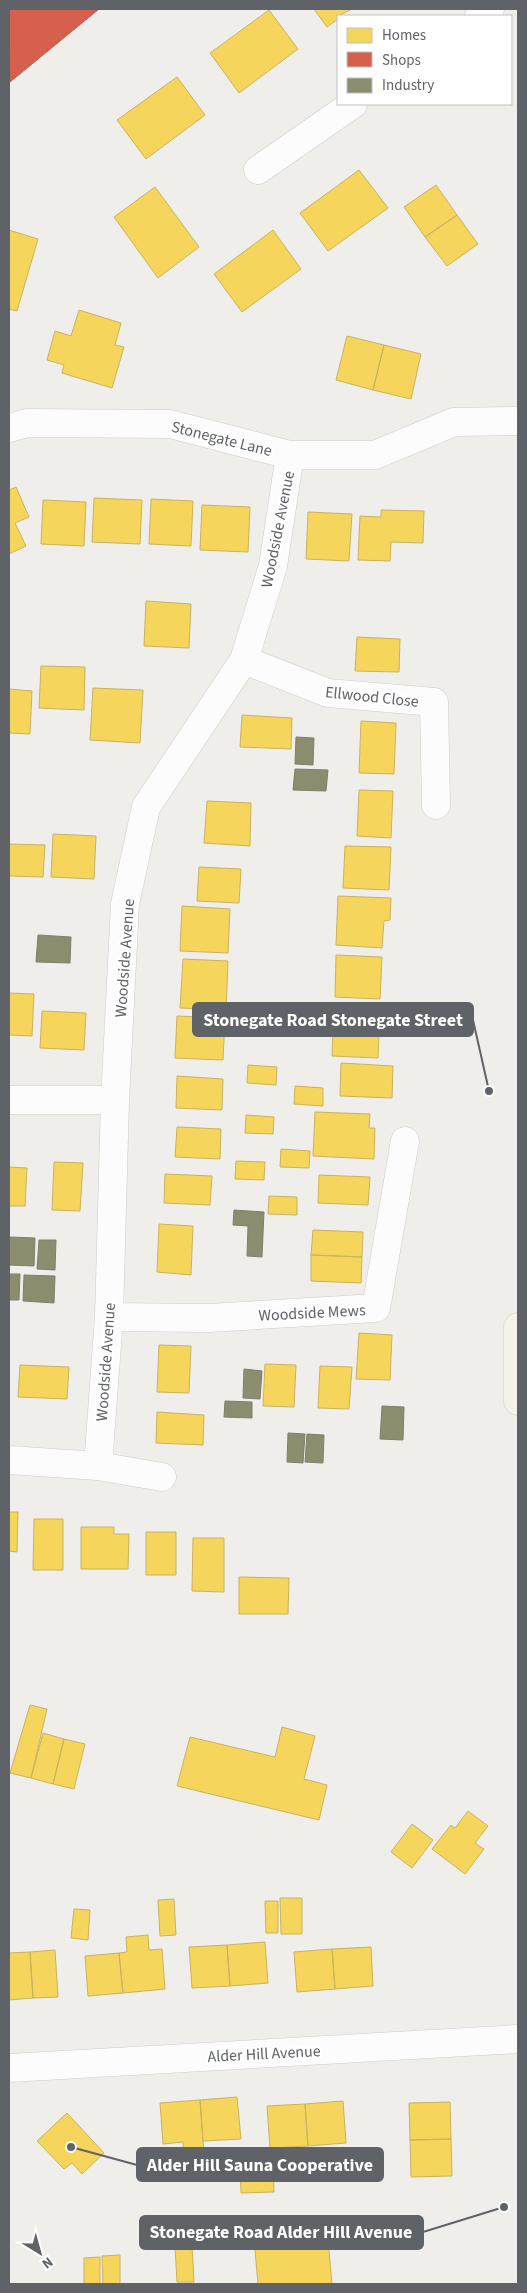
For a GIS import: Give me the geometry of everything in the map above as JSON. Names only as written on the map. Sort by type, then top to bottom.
[{"type":"main road","points":[[518,1327],[518,1388]]},
{"type":"street","points":[[258,170],[352,105]]},
{"type":"street","name":"Stonegate Lane","points":[[9,428],[27,423],[170,424],[290,455],[375,455],[454,422],[518,421]]},
{"type":"street","name":"Woodside Avenue","points":[[98,1466],[109,1318],[125,904],[146,807],[244,660],[273,566],[290,455]]},
{"type":"street","name":"Ellwood Close","points":[[244,660],[328,694],[434,702],[436,804]]},
{"type":"street","points":[[9,1100],[116,1100]]},
{"type":"street","name":"Woodside Mews","points":[[109,1318],[209,1318],[376,1308],[405,1140]]},
{"type":"street","points":[[9,1460],[98,1466],[162,1477]]},
{"type":"street","name":"Alder Hill Avenue","points":[[9,2068],[518,2039]]},
{"type":"building: Homes","points":[[314,9],[352,9],[337,15],[337,20],[327,27]]},
{"type":"building: Homes","points":[[269,10],[298,49],[239,93],[210,53]]},
{"type":"building: Homes","points":[[177,77],[205,115],[146,159],[117,120]]},
{"type":"building: Homes","points":[[359,170],[388,208],[328,251],[300,213]]},
{"type":"building: Homes","points":[[436,185],[457,215],[425,237],[404,207]]},
{"type":"building: Homes","points":[[155,187],[199,247],[158,278],[114,217]]},
{"type":"building: Homes","points":[[457,215],[478,244],[447,266],[425,237]]},
{"type":"building: Homes","points":[[9,230],[38,239],[17,311],[9,309]]},
{"type":"building: Homes","points":[[273,230],[301,269],[242,312],[214,274]]},
{"type":"building: Homes","points":[[79,310],[121,323],[115,345],[124,347],[112,388],[62,373],[64,365],[47,360],[55,331],[71,336]]},
{"type":"building: Homes","points":[[347,336],[384,345],[373,390],[336,380]]},
{"type":"building: Homes","points":[[384,345],[421,354],[411,399],[373,390]]},
{"type":"building: Homes","points":[[16,487],[29,517],[15,523],[26,546],[9,554],[9,490]]},
{"type":"building: Homes","points":[[94,498],[142,500],[140,544],[92,542]]},
{"type":"building: Homes","points":[[151,499],[193,501],[191,546],[149,544]]},
{"type":"building: Homes","points":[[43,500],[86,502],[84,546],[41,544]]},
{"type":"building: Homes","points":[[202,505],[250,507],[248,552],[200,550]]},
{"type":"building: Homes","points":[[381,510],[424,511],[423,543],[391,542],[390,561],[358,560],[360,516],[381,517]]},
{"type":"building: Homes","points":[[308,512],[352,514],[349,561],[306,559]]},
{"type":"building: Homes","points":[[146,601],[191,604],[189,648],[144,646]]},
{"type":"building: Homes","points":[[357,637],[400,639],[399,672],[355,671]]},
{"type":"building: Homes","points":[[41,666],[85,667],[84,710],[39,708]]},
{"type":"building: Homes","points":[[93,688],[143,690],[140,743],[90,740]]},
{"type":"building: Homes","points":[[9,689],[32,691],[30,734],[9,733]]},
{"type":"building: Homes","points":[[242,715],[292,718],[291,749],[240,747]]},
{"type":"building: Homes","points":[[361,721],[396,723],[394,774],[359,773]]},
{"type":"building: Homes","points":[[359,790],[393,791],[391,838],[357,836]]},
{"type":"building: Homes","points":[[207,801],[251,803],[250,846],[204,843]]},
{"type":"building: Homes","points":[[53,834],[96,836],[94,879],[51,877]]},
{"type":"building: Homes","points":[[9,844],[45,845],[43,877],[9,876]]},
{"type":"building: Homes","points":[[345,846],[391,847],[389,890],[343,888]]},
{"type":"building: Homes","points":[[199,867],[241,869],[239,903],[197,901]]},
{"type":"building: Homes","points":[[338,896],[391,898],[390,920],[384,921],[382,948],[336,945]]},
{"type":"building: Homes","points":[[182,906],[230,909],[228,953],[180,951]]},
{"type":"building: Homes","points":[[336,955],[382,957],[380,999],[335,997]]},
{"type":"building: Homes","points":[[183,959],[228,961],[226,1010],[180,1008]]},
{"type":"building: Homes","points":[[9,993],[34,994],[32,1036],[9,1035]]},
{"type":"building: Homes","points":[[334,1007],[380,1010],[378,1058],[332,1056]]},
{"type":"building: Homes","points":[[42,1011],[86,1013],[84,1050],[40,1048]]},
{"type":"building: Homes","points":[[177,1016],[225,1018],[223,1060],[175,1058]]},
{"type":"building: Homes","points":[[341,1063],[393,1066],[392,1098],[340,1096]]},
{"type":"building: Homes","points":[[248,1065],[277,1067],[276,1085],[247,1083]]},
{"type":"building: Homes","points":[[177,1076],[223,1079],[222,1110],[176,1108]]},
{"type":"building: Homes","points":[[295,1086],[323,1088],[323,1106],[294,1104]]},
{"type":"building: Homes","points":[[315,1112],[370,1114],[369,1128],[375,1128],[374,1159],[313,1156]]},
{"type":"building: Homes","points":[[246,1115],[274,1117],[273,1134],[245,1133]]},
{"type":"building: Homes","points":[[177,1127],[221,1129],[220,1159],[175,1157]]},
{"type":"building: Homes","points":[[281,1149],[310,1151],[309,1168],[280,1167]]},
{"type":"building: Homes","points":[[236,1161],[265,1162],[264,1180],[235,1179]]},
{"type":"building: Homes","points":[[54,1162],[83,1163],[80,1211],[52,1210]]},
{"type":"building: Homes","points":[[9,1167],[27,1168],[25,1206],[9,1206]]},
{"type":"building: Homes","points":[[165,1174],[212,1176],[210,1205],[164,1203]]},
{"type":"building: Homes","points":[[319,1175],[370,1177],[368,1205],[318,1203]]},
{"type":"building: Homes","points":[[269,1196],[297,1197],[297,1215],[268,1214]]},
{"type":"building: Homes","points":[[159,1224],[193,1226],[191,1275],[157,1272]]},
{"type":"building: Homes","points":[[313,1230],[363,1232],[362,1257],[311,1255]]},
{"type":"building: Homes","points":[[311,1255],[362,1257],[361,1283],[311,1281]]},
{"type":"building: Homes","points":[[359,1333],[392,1335],[390,1380],[356,1379]]},
{"type":"building: Homes","points":[[159,1345],[191,1346],[189,1393],[157,1392]]},
{"type":"building: Homes","points":[[265,1364],[296,1365],[294,1407],[263,1406]]},
{"type":"building: Homes","points":[[20,1365],[69,1367],[67,1399],[18,1397]]},
{"type":"building: Homes","points":[[320,1366],[352,1367],[349,1409],[318,1408]]},
{"type":"building: Homes","points":[[157,1412],[204,1415],[203,1445],[156,1443]]},
{"type":"building: Homes","points":[[9,1512],[18,1512],[17,1552],[9,1551]]},
{"type":"building: Homes","points":[[34,1519],[63,1519],[63,1570],[33,1570]]},
{"type":"building: Homes","points":[[81,1527],[114,1527],[114,1534],[129,1534],[128,1569],[81,1569]]},
{"type":"building: Homes","points":[[146,1532],[176,1532],[176,1575],[146,1575]]},
{"type":"building: Homes","points":[[193,1538],[224,1538],[224,1592],[192,1591]]},
{"type":"building: Homes","points":[[239,1577],[289,1578],[288,1614],[239,1614]]},
{"type":"building: Homes","points":[[30,1705],[47,1709],[31,1778],[10,1773]]},
{"type":"building: Homes","points":[[282,1727],[315,1736],[304,1779],[327,1785],[319,1820],[177,1786],[190,1737],[275,1757]]},
{"type":"building: Homes","points":[[43,1733],[64,1739],[53,1784],[31,1778]]},
{"type":"building: Homes","points":[[64,1739],[85,1744],[74,1789],[53,1784]]},
{"type":"building: Homes","points":[[468,1811],[488,1826],[475,1843],[484,1849],[465,1874],[432,1849],[451,1825],[455,1828]]},
{"type":"building: Homes","points":[[412,1824],[433,1840],[412,1868],[391,1852]]},
{"type":"building: Homes","points":[[280,1898],[302,1898],[302,1934],[281,1934]]},
{"type":"building: Homes","points":[[174,1899],[176,1935],[160,1936],[158,1900]]},
{"type":"building: Homes","points":[[265,1901],[278,1901],[278,1933],[266,1933]]},
{"type":"building: Homes","points":[[74,1909],[90,1910],[88,1940],[71,1938]]},
{"type":"building: Homes","points":[[148,1935],[149,1950],[162,1949],[165,1989],[123,1993],[119,1953],[127,1952],[126,1937]]},
{"type":"building: Homes","points":[[265,1942],[268,1983],[230,1986],[227,1945]]},
{"type":"building: Homes","points":[[227,1945],[230,1986],[192,1988],[189,1947]]},
{"type":"building: Homes","points":[[371,1947],[373,1986],[335,1989],[332,1949]]},
{"type":"building: Homes","points":[[332,1949],[335,1989],[297,1992],[294,1952]]},
{"type":"building: Homes","points":[[55,1950],[58,1997],[33,1998],[30,1952]]},
{"type":"building: Homes","points":[[30,1952],[33,1998],[9,2000],[9,1953]]},
{"type":"building: Homes","points":[[119,1953],[123,1993],[88,1996],[85,1956]]},
{"type":"building: Homes","points":[[237,2097],[241,2139],[203,2141],[200,2100]]},
{"type":"building: Homes","points":[[200,2100],[204,2155],[184,2157],[183,2142],[163,2144],[160,2103]]},
{"type":"building: Homes","points":[[343,2101],[346,2143],[308,2146],[305,2104]]},
{"type":"building: Homes","points":[[450,2102],[451,2139],[410,2140],[409,2103]]},
{"type":"building: Homes","points":[[305,2104],[308,2146],[270,2148],[267,2106]]},
{"type":"building: Homes","points":[[67,2113],[104,2153],[82,2174],[72,2163],[64,2169],[37,2141]]},
{"type":"building: Homes","points":[[451,2139],[452,2176],[411,2177],[410,2140]]},
{"type":"building: Homes","points":[[273,2159],[274,2192],[241,2193],[240,2160]]},
{"type":"building: Homes","points":[[321,2232],[322,2241],[328,2240],[332,2284],[258,2284],[254,2239]]},
{"type":"building: Homes","points":[[192,2246],[194,2282],[177,2282],[175,2247]]},
{"type":"building: Homes","points":[[120,2255],[120,2284],[103,2284],[102,2256]]},
{"type":"building: Homes","points":[[100,2257],[100,2284],[84,2284],[84,2258]]},
{"type":"building: Shops","points":[[9,9],[99,9],[10,82]]},
{"type":"building: Industry","points":[[296,737],[314,738],[313,765],[295,764]]},
{"type":"building: Industry","points":[[295,769],[328,770],[326,791],[293,790]]},
{"type":"building: Industry","points":[[38,935],[71,937],[70,963],[36,962]]},
{"type":"building: Industry","points":[[234,1210],[264,1212],[262,1257],[247,1256],[248,1226],[233,1225]]},
{"type":"building: Industry","points":[[9,1237],[35,1238],[34,1266],[9,1265]]},
{"type":"building: Industry","points":[[39,1240],[56,1240],[55,1270],[37,1269]]},
{"type":"building: Industry","points":[[9,1274],[20,1274],[19,1300],[9,1300]]},
{"type":"building: Industry","points":[[24,1275],[55,1276],[54,1303],[23,1301]]},
{"type":"building: Industry","points":[[244,1369],[262,1371],[260,1399],[243,1398]]},
{"type":"building: Industry","points":[[225,1401],[252,1402],[252,1418],[224,1417]]},
{"type":"building: Industry","points":[[382,1406],[404,1407],[403,1440],[380,1439]]},
{"type":"building: Industry","points":[[288,1433],[305,1434],[303,1463],[287,1462]]},
{"type":"building: Industry","points":[[307,1434],[324,1435],[323,1463],[305,1462]]},
{"type":"place","name":"Stonegate Road Stonegate Street","points":[[489,1091]]},
{"type":"place","name":"Alder Hill Sauna Cooperative","points":[[71,2147]]},
{"type":"place","name":"Stonegate Road Alder Hill Avenue","points":[[504,2207]]}]
